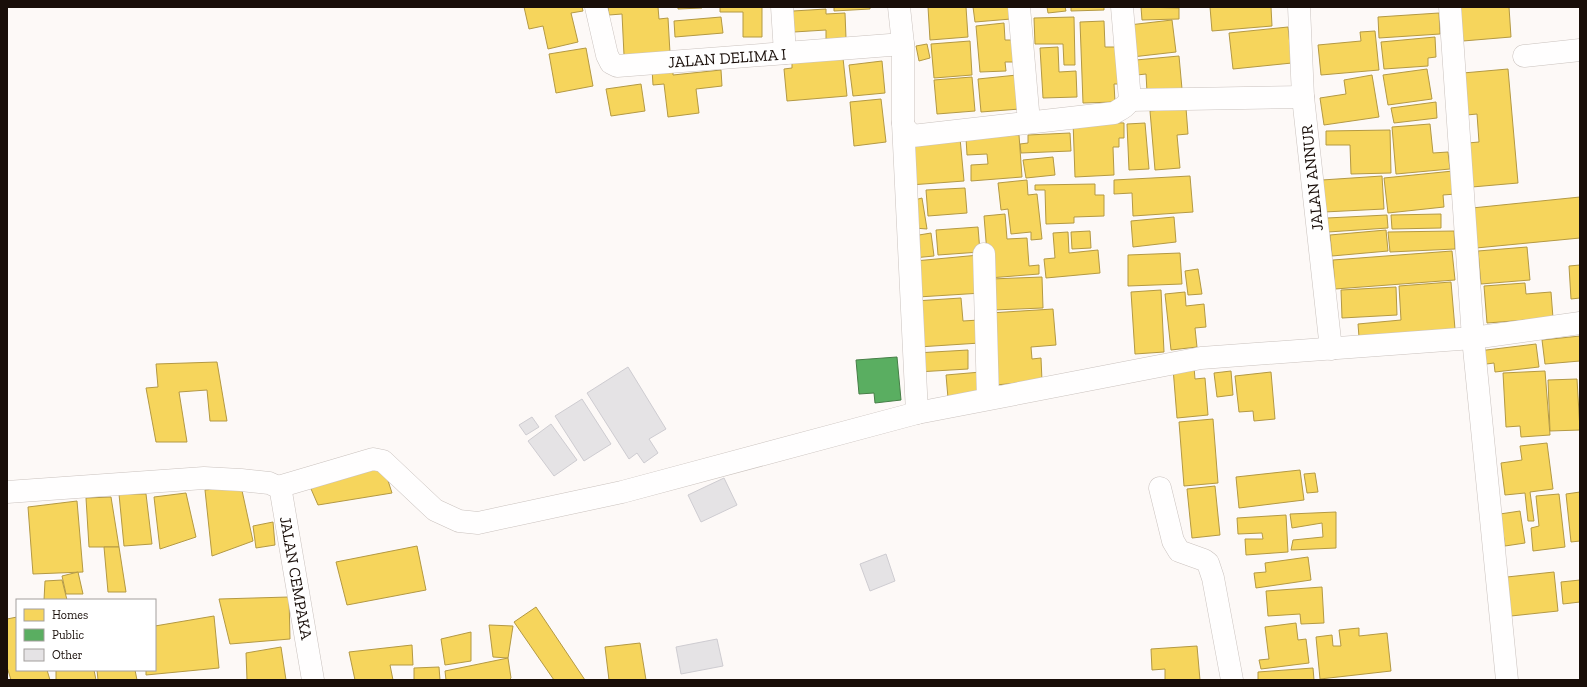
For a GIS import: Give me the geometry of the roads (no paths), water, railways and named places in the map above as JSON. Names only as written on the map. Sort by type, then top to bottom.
[{"type":"street","name":"JALAN DELIMA I","points":[[596,7],[606,55],[611,63],[618,66],[903,44]]},
{"type":"street","points":[[782,7],[785,53]]},
{"type":"street","points":[[899,7],[903,44],[903,124],[917,413]]},
{"type":"street","points":[[1019,7],[1029,122]]},
{"type":"street","points":[[903,124],[912,136],[1114,112],[1127,105],[1130,100],[1122,7]]},
{"type":"street","name":"JALAN ANNUR","points":[[1299,7],[1303,97],[1331,349]]},
{"type":"street","points":[[1450,7],[1472,338],[1507,680]]},
{"type":"street","points":[[1524,56],[1580,50]]},
{"type":"street","points":[[1130,100],[1303,97]]},
{"type":"street","points":[[984,254],[988,398]]},
{"type":"street","points":[[7,492],[204,478],[241,480],[274,485],[373,459],[379,460],[389,466],[435,510],[459,521],[478,524],[622,492],[917,413],[988,398],[1201,358],[1472,338],[1580,323]]},
{"type":"street","name":"JALAN CEMPAKA","points":[[274,485],[281,492],[313,680]]},
{"type":"street","points":[[1160,488],[1176,547],[1179,551],[1204,560],[1208,563],[1213,578],[1232,680]]}]
